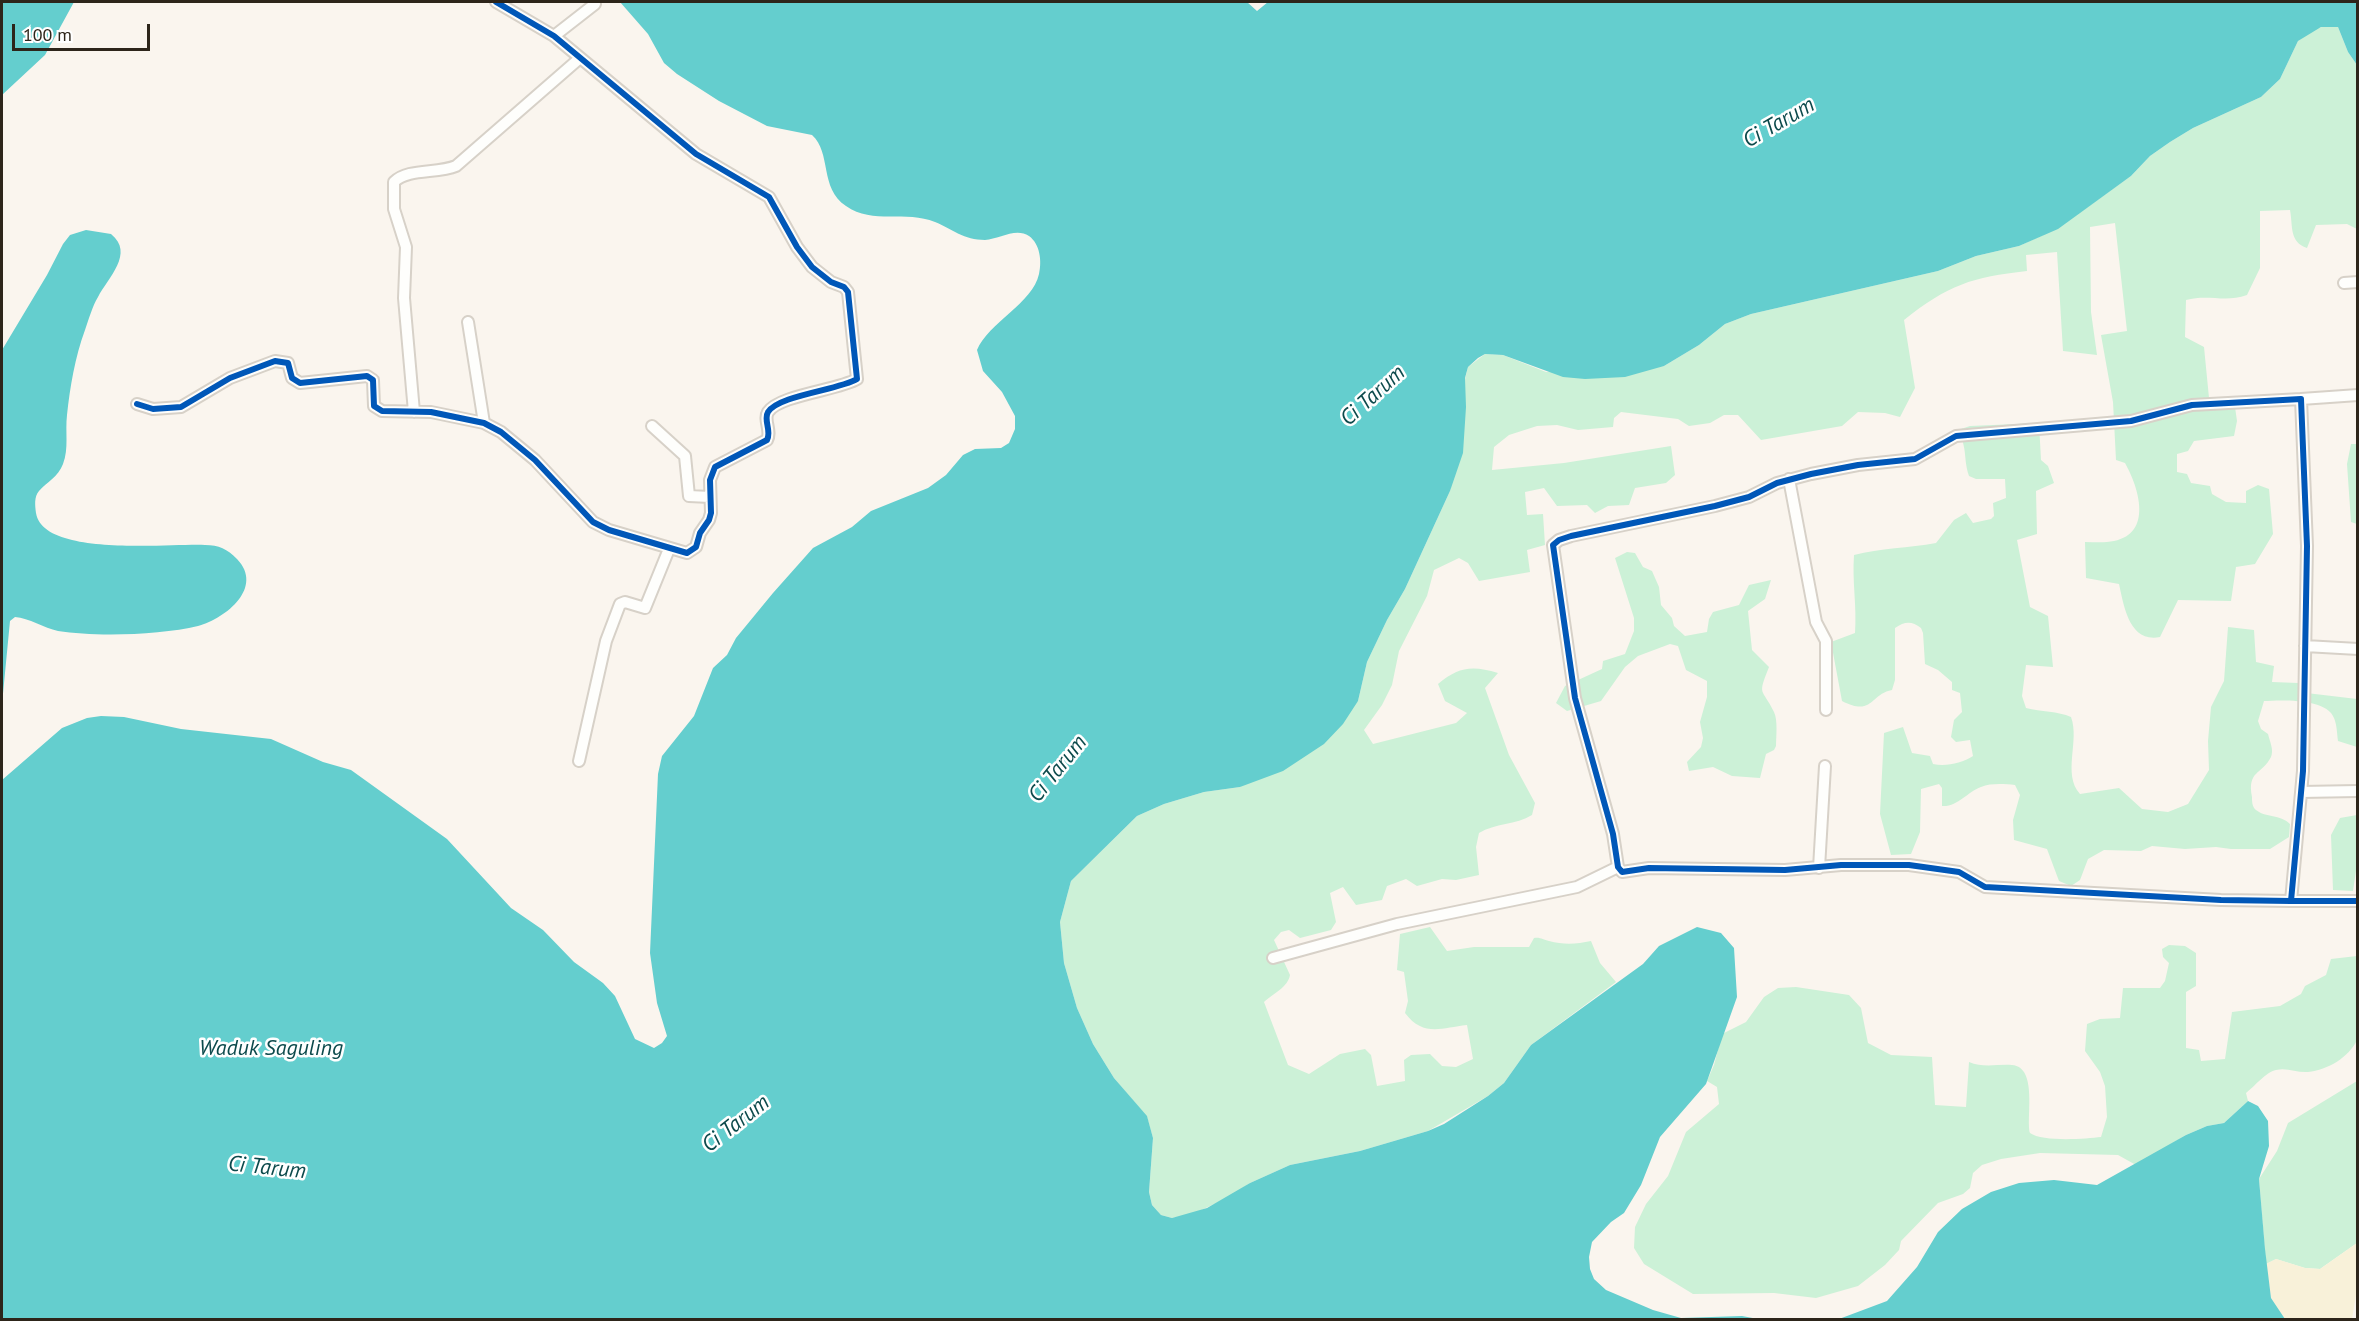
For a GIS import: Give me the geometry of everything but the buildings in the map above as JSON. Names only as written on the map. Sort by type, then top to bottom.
[{"type":"street","points":[[137,404],[153,409],[181,407],[230,378],[275,361],[284,361],[291,369],[292,378],[300,383],[371,377],[373,402],[377,409],[454,415],[484,423],[501,432],[535,460],[593,522],[609,530],[687,553],[696,547],[711,513],[710,480],[715,467],[767,440],[770,435],[766,415],[768,411],[790,400],[858,379],[848,292],[844,287],[823,276],[807,261],[769,197],[686,146],[554,36],[496,2]]},
{"type":"street","points":[[554,36],[595,4]]},
{"type":"street","points":[[414,412],[404,298],[406,247],[394,209],[394,182],[408,174],[444,171],[456,166],[579,58]]},
{"type":"street","points":[[2344,283],[2358,282]]},
{"type":"street","points":[[468,322],[484,423]]},
{"type":"street","points":[[2358,396],[2192,405],[2131,421],[2104,425],[1956,436],[1915,459],[1858,465],[1789,479],[1746,498],[1571,536],[1553,545],[1575,698],[1613,834],[1618,867],[1624,873],[1649,868],[1714,870],[1909,865],[1959,872],[1985,887],[2221,900],[2358,901]]},
{"type":"street","points":[[2291,901],[2301,792],[2305,646],[2307,535],[2301,399]]},
{"type":"street","points":[[652,426],[678,446],[686,456],[689,496],[711,497]]},
{"type":"street","points":[[1789,479],[1814,616],[1826,641],[1826,710]]},
{"type":"street","points":[[579,761],[606,641],[620,604],[625,602],[645,608],[669,549]]},
{"type":"street","points":[[2305,646],[2358,649]]},
{"type":"street","points":[[1819,868],[1825,766]]},
{"type":"street","points":[[2301,792],[2358,791]]},
{"type":"street","points":[[1274,958],[1397,924],[1577,887],[1618,867]]},
{"type":"green space","points":[[2328,25],[2338,27],[2348,52],[2357,65],[2357,229],[2347,224],[2316,225],[2307,248],[2295,238],[2290,210],[2260,211],[2260,268],[2247,295],[2186,300],[2185,337],[2204,347],[2210,408],[2235,407],[2237,421],[2234,436],[2194,441],[2188,451],[2177,454],[2177,472],[2187,474],[2191,483],[2210,486],[2212,494],[2226,502],[2246,503],[2246,491],[2258,485],[2269,489],[2273,534],[2255,564],[2236,567],[2231,601],[2178,600],[2160,637],[2150,637],[2141,634],[2130,621],[2119,584],[2086,578],[2085,542],[2111,542],[2126,536],[2134,529],[2139,508],[2135,485],[2130,473],[2125,463],[2116,460],[2113,402],[2101,335],[2127,331],[2115,223],[2090,227],[2091,312],[2097,355],[2063,351],[2057,252],[2026,255],[2027,271],[1991,276],[1961,285],[1934,298],[1904,320],[1915,388],[1900,417],[1885,413],[1858,412],[1842,426],[1761,440],[1738,415],[1724,415],[1710,423],[1689,426],[1678,419],[1621,412],[1614,418],[1613,427],[1578,430],[1557,425],[1537,426],[1509,435],[1494,447],[1492,470],[1564,463],[1671,446],[1675,475],[1666,483],[1635,488],[1629,505],[1608,506],[1595,513],[1587,505],[1557,506],[1544,488],[1525,492],[1527,515],[1543,514],[1545,545],[1527,550],[1530,572],[1479,581],[1468,563],[1459,558],[1434,570],[1427,596],[1399,651],[1392,685],[1382,705],[1364,730],[1373,744],[1456,723],[1467,713],[1445,701],[1438,684],[1452,674],[1466,669],[1473,668],[1498,673],[1485,688],[1509,755],[1535,803],[1532,815],[1479,833],[1476,847],[1479,875],[1456,880],[1442,879],[1417,886],[1406,879],[1387,886],[1382,900],[1356,905],[1343,887],[1330,893],[1336,922],[1331,930],[1300,938],[1289,930],[1281,932],[1274,940],[1290,975],[1283,987],[1264,1002],[1288,1065],[1309,1074],[1340,1054],[1365,1049],[1371,1055],[1377,1086],[1405,1081],[1404,1060],[1411,1055],[1430,1054],[1442,1066],[1456,1067],[1473,1059],[1467,1025],[1441,1029],[1426,1028],[1412,1021],[1405,1013],[1408,1001],[1404,972],[1397,970],[1400,934],[1430,927],[1447,951],[1474,947],[1529,947],[1534,938],[1565,944],[1591,941],[1600,963],[1616,982],[1531,1045],[1504,1083],[1488,1096],[1428,1131],[1360,1151],[1290,1165],[1250,1183],[1227,1198],[1193,1214],[1172,1218],[1161,1215],[1152,1205],[1149,1192],[1153,1138],[1147,1117],[1114,1078],[1093,1044],[1077,1008],[1064,963],[1060,922],[1071,881],[1137,816],[1164,804],[1204,792],[1240,787],[1358,701],[1367,662],[1405,589],[1450,491],[1465,416],[1465,379],[1468,367],[1485,354],[1503,355],[1546,372],[1664,366],[1699,345],[1725,324],[1751,314],[1938,271],[1976,256],[2019,246],[2058,228],[2131,176],[2150,156],[2170,142],[2193,128],[2261,97],[2280,79],[2298,41],[2312,30]]},
{"type":"green space","points":[[2039,423],[2041,460],[2048,466],[2054,483],[2036,491],[2037,534],[2017,540],[2030,607],[2048,616],[2053,667],[2026,665],[2022,696],[2026,708],[2071,717],[2074,736],[2072,777],[2080,794],[2119,788],[2142,809],[2168,812],[2188,804],[2209,770],[2208,741],[2211,707],[2224,681],[2228,627],[2254,630],[2256,662],[2274,666],[2272,682],[2298,683],[2298,692],[2357,699],[2357,747],[2338,741],[2334,718],[2330,711],[2322,707],[2303,702],[2264,701],[2258,721],[2261,729],[2268,734],[2272,754],[2267,763],[2253,777],[2252,804],[2260,812],[2290,824],[2289,837],[2270,849],[2216,847],[2185,849],[2152,846],[2141,851],[2104,850],[2088,859],[2080,880],[2071,886],[2059,881],[2047,849],[2014,840],[2013,820],[2020,795],[2015,785],[1985,786],[1976,789],[1958,802],[1942,806],[1942,788],[1939,784],[1921,789],[1920,832],[1911,854],[1891,855],[1880,814],[1884,733],[1903,727],[1912,753],[1930,756],[1933,764],[1954,764],[1973,756],[1970,740],[1956,742],[1951,737],[1954,720],[1962,712],[1960,693],[1952,690],[1952,682],[1938,670],[1925,664],[1923,633],[1921,628],[1915,624],[1905,623],[1895,628],[1895,680],[1892,690],[1885,692],[1866,706],[1860,707],[1842,701],[1831,642],[1855,633],[1854,555],[1936,543],[1954,520],[1966,513],[1973,523],[1991,519],[1994,516],[1993,503],[2006,498],[2005,479],[1976,479],[1969,476],[1963,443],[1958,430],[1970,426]]},
{"type":"green space","points":[[2351,444],[2357,444],[2357,524],[2351,522],[2347,464]]},
{"type":"green space","points":[[1627,552],[1635,553],[1643,567],[1652,571],[1659,587],[1661,605],[1672,618],[1674,626],[1685,636],[1707,632],[1709,619],[1713,612],[1739,605],[1749,585],[1771,580],[1765,599],[1748,611],[1752,650],[1769,667],[1762,691],[1774,712],[1776,724],[1776,746],[1774,750],[1766,754],[1760,778],[1732,776],[1713,767],[1689,771],[1687,762],[1701,747],[1703,738],[1700,722],[1707,697],[1707,681],[1686,670],[1678,646],[1670,644],[1638,656],[1625,667],[1601,701],[1567,711],[1556,703],[1565,686],[1602,669],[1603,661],[1625,654],[1634,631],[1634,618],[1615,558]]},
{"type":"green space","points":[[2357,815],[2357,864],[2353,891],[2333,890],[2331,835],[2340,818]]},
{"type":"green space","points":[[2169,945],[2185,946],[2196,953],[2196,986],[2186,992],[2186,1048],[2199,1050],[2201,1061],[2225,1059],[2232,1012],[2280,1006],[2301,994],[2305,986],[2326,975],[2331,959],[2357,956],[2357,1040],[2349,1052],[2337,1062],[2323,1069],[2308,1072],[2284,1069],[2272,1071],[2246,1093],[2248,1101],[2224,1123],[2207,1126],[2186,1135],[2136,1165],[2118,1155],[2040,1153],[2001,1159],[1982,1165],[1973,1173],[1970,1188],[1963,1194],[1938,1203],[1901,1241],[1899,1250],[1885,1265],[1858,1286],[1816,1298],[1774,1293],[1693,1294],[1644,1264],[1634,1248],[1635,1227],[1646,1204],[1668,1176],[1686,1132],[1719,1104],[1717,1087],[1707,1081],[1714,1065],[1722,1034],[1746,1022],[1764,997],[1778,988],[1796,987],[1849,995],[1861,1008],[1868,1043],[1891,1055],[1932,1057],[1935,1105],[1966,1107],[1969,1062],[1985,1065],[2012,1065],[2020,1068],[2028,1083],[2030,1133],[2054,1139],[2101,1137],[2107,1117],[2105,1086],[2100,1072],[2085,1051],[2087,1024],[2100,1019],[2120,1018],[2123,988],[2160,988],[2165,981],[2169,963],[2163,957],[2162,949]]},
{"type":"green space","points":[[2357,1081],[2357,1243],[2320,1269],[2305,1268],[2276,1259],[2266,1264],[2259,1179],[2277,1151],[2288,1123]]},
{"type":"sand","points":[[2357,1243],[2357,1289],[2352,1319],[2285,1319],[2271,1298],[2266,1264],[2276,1259],[2305,1268],[2320,1269]]},
{"type":"water","points":[[2,2],[74,2],[45,55],[2,95]]},
{"type":"water","name":"Waduk Saguling","points":[[620,2],[1247,2],[1257,11],[1268,2],[2357,2],[2357,65],[2348,52],[2338,27],[2321,27],[2298,41],[2280,79],[2261,97],[2193,128],[2170,142],[2150,156],[2131,176],[2058,229],[2019,246],[1976,256],[1938,271],[1751,314],[1725,324],[1699,345],[1664,366],[1625,377],[1585,379],[1563,377],[1503,355],[1485,354],[1478,358],[1468,367],[1465,378],[1463,453],[1450,491],[1405,589],[1367,662],[1358,701],[1343,724],[1324,744],[1283,771],[1240,787],[1204,792],[1164,804],[1137,816],[1071,881],[1060,922],[1064,963],[1077,1008],[1093,1044],[1114,1078],[1147,1116],[1153,1138],[1149,1192],[1152,1205],[1161,1215],[1172,1218],[1207,1208],[1250,1183],[1290,1165],[1360,1151],[1444,1124],[1504,1083],[1531,1045],[1643,964],[1659,946],[1697,927],[1721,933],[1734,948],[1737,997],[1706,1084],[1660,1137],[1641,1185],[1624,1213],[1611,1222],[1592,1242],[1589,1257],[1590,1269],[1594,1279],[1606,1290],[1653,1310],[1681,1318],[1742,1316],[1758,1319],[2,1319],[2,780],[62,728],[87,718],[101,716],[124,717],[181,729],[271,739],[323,762],[351,770],[447,839],[511,908],[543,930],[574,962],[603,983],[615,996],[635,1039],[654,1048],[667,1036],[657,1003],[650,953],[658,774],[662,756],[694,716],[713,668],[727,655],[736,638],[813,548],[852,527],[871,511],[928,488],[946,475],[963,455],[975,449],[1001,448],[1009,443],[1015,429],[1015,416],[1002,392],[983,371],[977,350],[990,331],[1020,304],[1035,284],[1039,274],[1040,258],[1033,239],[1019,233],[978,240],[924,219],[867,215],[856,212],[838,199],[832,190],[822,151],[812,135],[767,126],[719,101],[677,74],[664,63],[648,34]]},
{"type":"water","points":[[86,230],[111,234],[118,241],[120,257],[113,274],[94,305],[81,340],[66,421],[65,458],[58,472],[37,493],[36,513],[44,527],[61,537],[84,542],[111,545],[219,547],[237,559],[244,570],[246,580],[244,590],[230,609],[209,622],[183,629],[128,634],[73,633],[53,630],[15,617],[10,621],[2,704],[2,350],[63,244],[70,235]]},
{"type":"water","points":[[2248,1101],[2258,1106],[2268,1121],[2269,1146],[2259,1179],[2265,1249],[2271,1298],[2285,1319],[1839,1319],[1887,1301],[1917,1267],[1938,1232],[1962,1209],[1991,1192],[2019,1183],[2054,1180],[2097,1185],[2186,1135],[2207,1126],[2224,1123]]},
{"type":"cycle path","points":[[137,404],[153,409],[181,407],[230,378],[275,361],[288,363],[292,378],[300,383],[367,376],[373,380],[374,406],[382,411],[431,412],[484,423],[501,432],[535,460],[593,522],[609,530],[687,553],[696,547],[700,533],[709,520],[711,513],[710,480],[715,467],[767,440],[768,412],[784,401],[857,379],[848,292],[844,287],[831,282],[812,267],[797,247],[769,197],[696,154],[554,36],[496,2]]},
{"type":"cycle path","points":[[2291,901],[2221,900],[1985,887],[1959,872],[1909,865],[1841,865],[1785,870],[1649,868],[1622,872],[1618,867],[1613,834],[1575,698],[1553,545],[1571,536],[1749,497],[1777,483],[1811,474],[1858,465],[1915,459],[1956,436],[2131,421],[2192,405],[2301,399],[2307,546],[2303,771],[2291,901],[2358,901]]},
{"type":"water label","name":"Ci Tarum","points":[[1779,123]]},
{"type":"water label","name":"Ci Tarum","points":[[1373,396]]},
{"type":"water label","name":"Ci Tarum","points":[[1058,769]]},
{"type":"water label","name":"Ci Tarum","points":[[736,1124]]},
{"type":"water label","name":"Ci Tarum","points":[[267,1168]]}]
